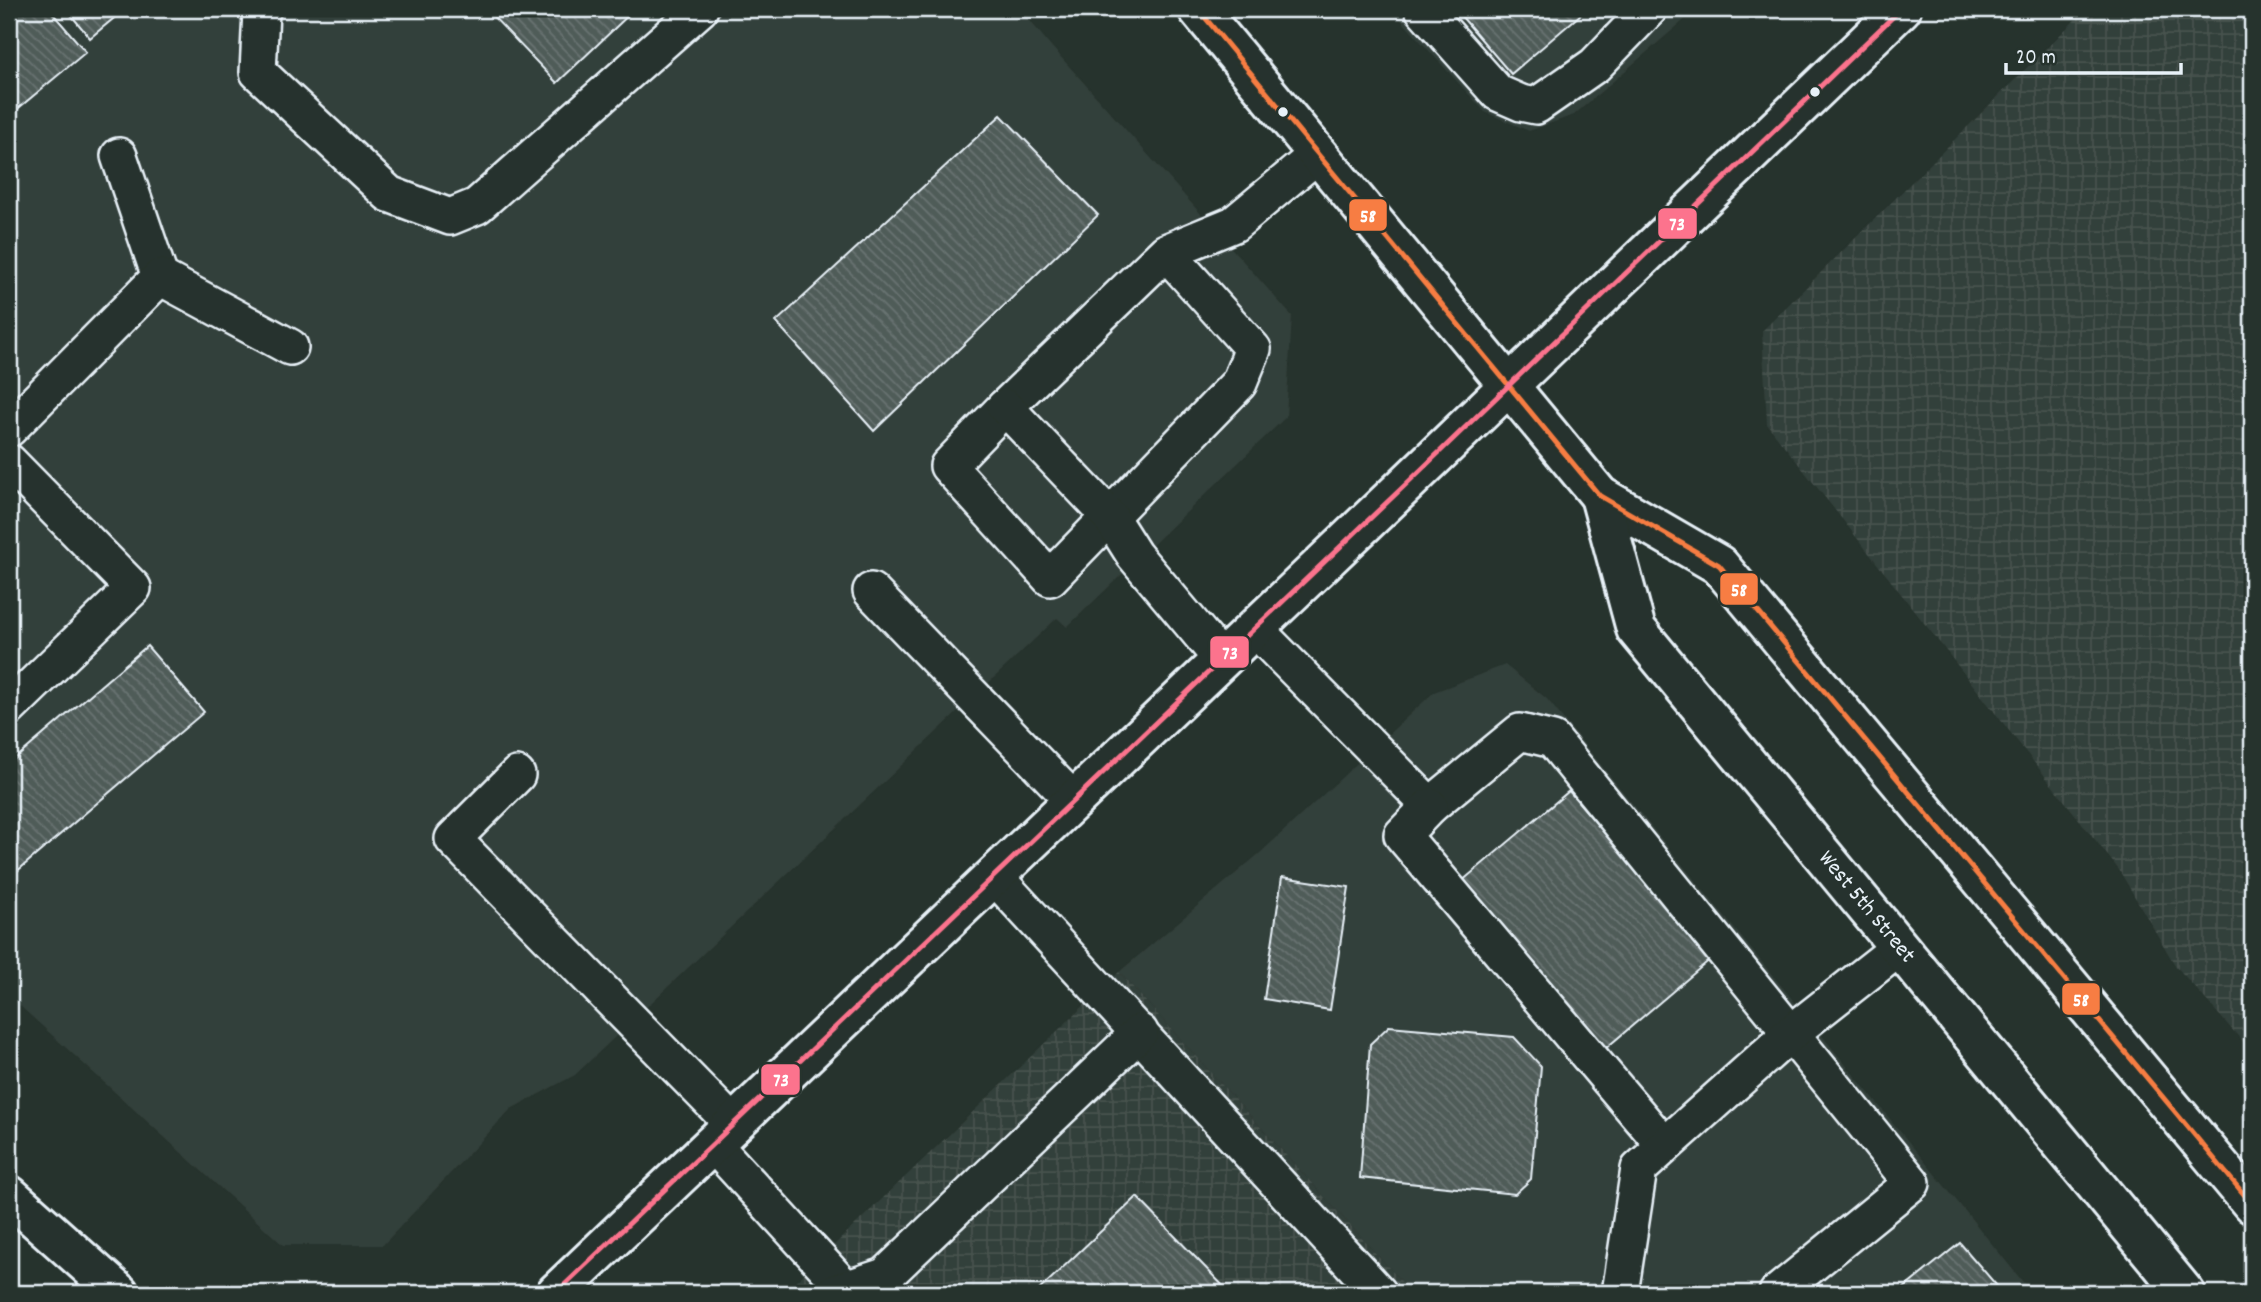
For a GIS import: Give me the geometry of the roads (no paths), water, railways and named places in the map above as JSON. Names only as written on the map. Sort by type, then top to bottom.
[{"type":"main road","name":"West 5th Street","points":[[1198,9],[1600,496],[1719,565],[2252,1204]]},
{"type":"main road","points":[[556,1293],[1901,9]]},
{"type":"main road","name":"West 5th Street","points":[[1600,496],[1636,629],[2185,1293]]},
{"type":"main road","points":[[9,1195],[119,1293]]},
{"type":"lane","points":[[263,9],[258,72],[389,194],[450,217],[477,206],[700,9]]},
{"type":"lane","points":[[1423,9],[1499,93],[1521,103],[1536,106],[1595,65],[1648,9]]},
{"type":"lane","points":[[1166,252],[1253,349],[1239,383],[1049,578],[948,466],[1005,407],[1166,252],[1234,224],[1318,155]]},
{"type":"lane","points":[[118,156],[160,277],[290,346]]},
{"type":"lane","points":[[9,429],[160,277]]},
{"type":"lane","points":[[1005,407],[1110,517],[1134,555],[1222,660]]},
{"type":"lane","points":[[9,461],[133,588],[9,708]]},
{"type":"lane","points":[[872,591],[1074,801]]},
{"type":"lane","points":[[1254,628],[1430,806]]},
{"type":"lane","points":[[1664,1145],[1402,835],[1430,806],[1520,732],[1553,740],[1912,1183],[1777,1293]]},
{"type":"lane","points":[[517,775],[453,839],[724,1134],[839,1291],[885,1276],[1140,1032]]},
{"type":"lane","points":[[994,876],[1379,1293]]},
{"type":"lane","points":[[1620,1293],[1639,1169],[1791,1033],[1899,948]]}]
